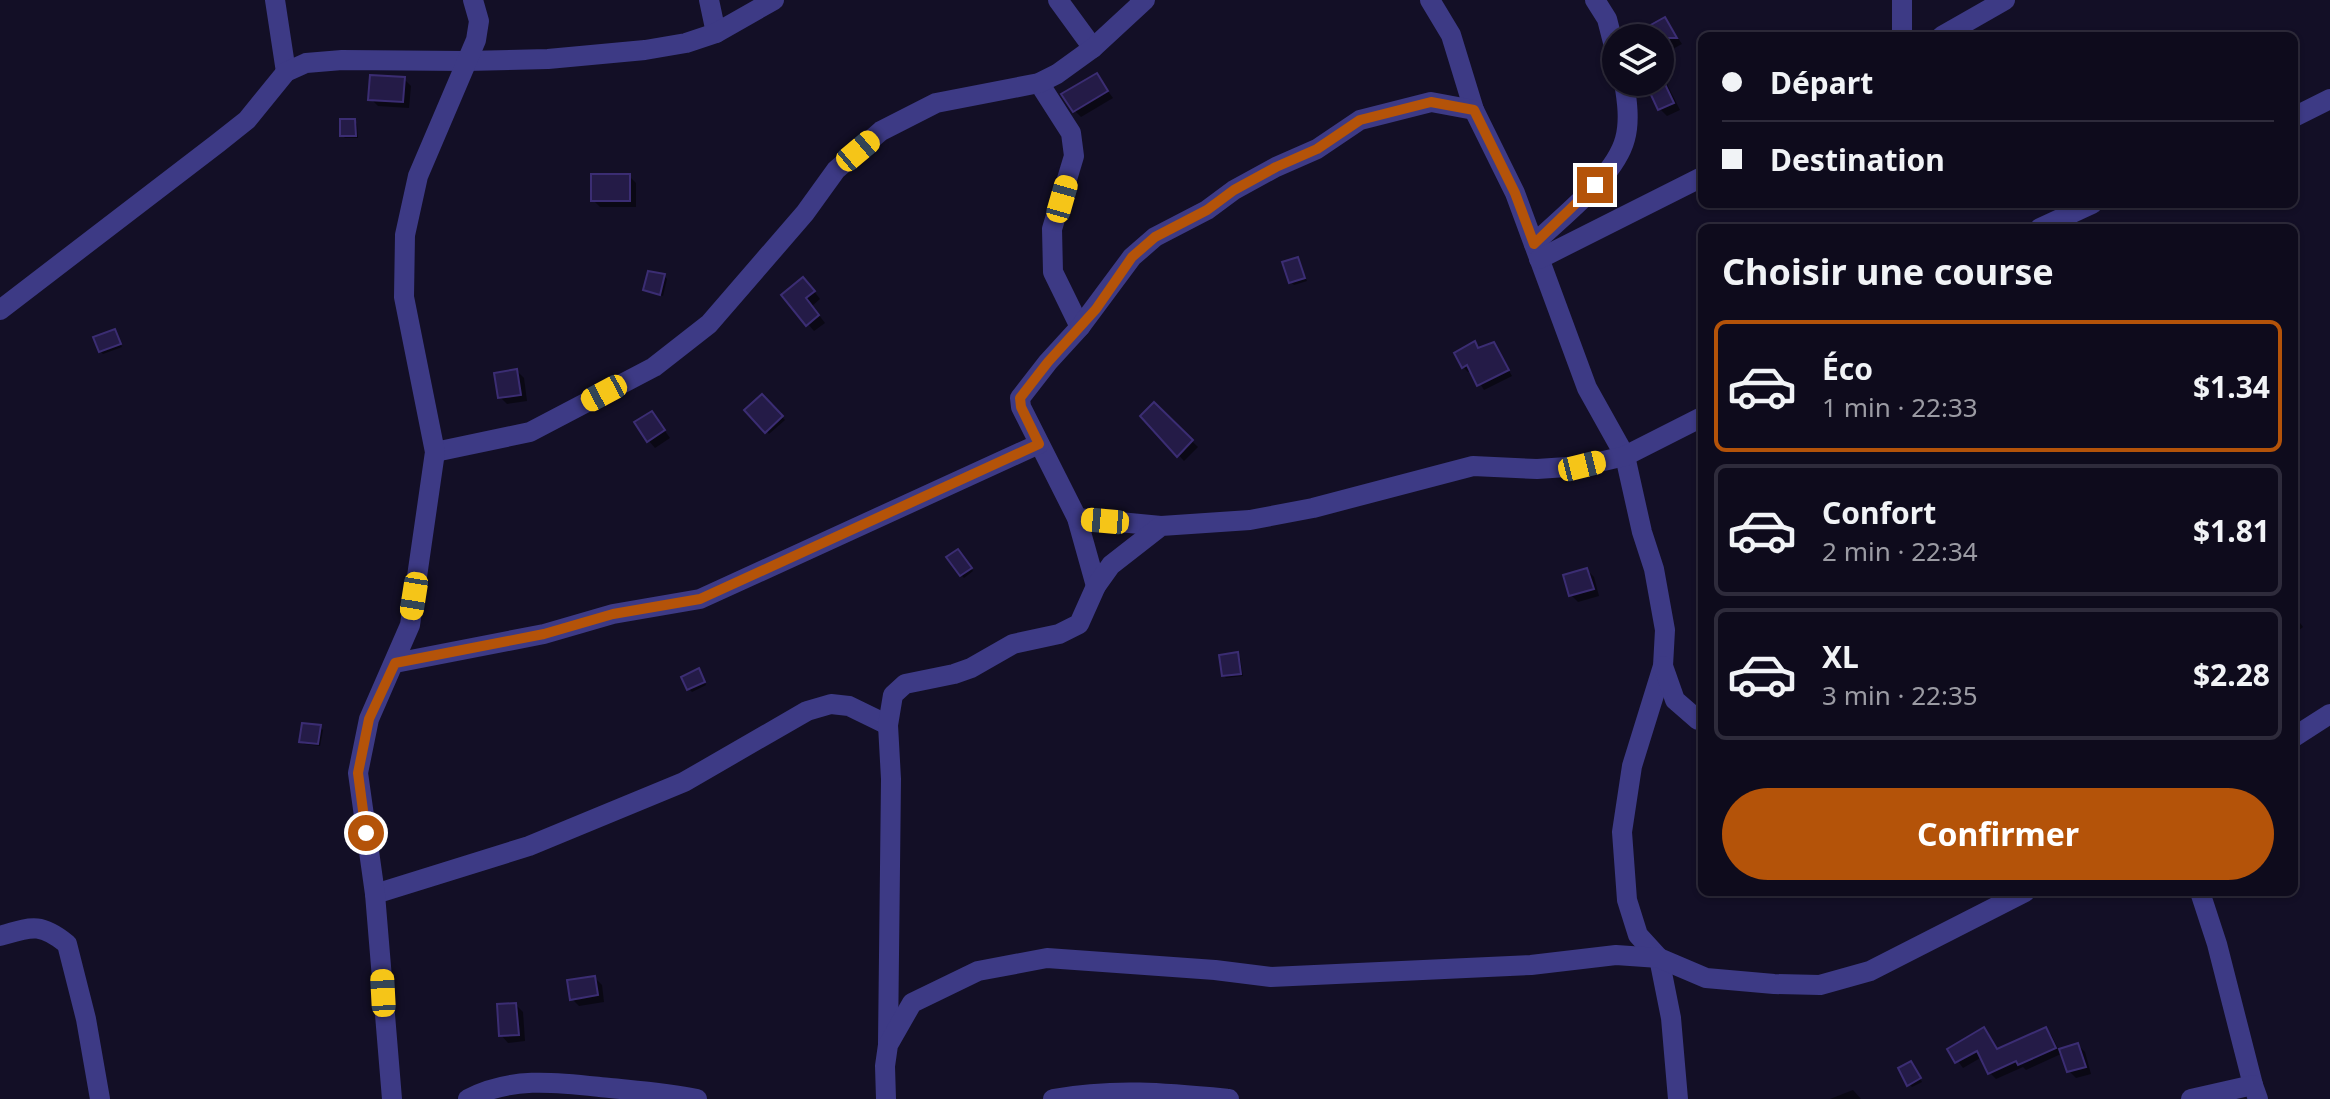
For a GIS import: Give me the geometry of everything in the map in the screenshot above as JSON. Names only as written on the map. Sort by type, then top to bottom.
[{"type":"street","points":[[275,0],[286,72]]},
{"type":"street","points":[[392,1099],[375,894],[358,773],[369,719],[410,625],[435,452],[404,297],[405,235],[418,176],[476,40],[479,21],[473,0]]},
{"type":"street","points":[[709,0],[716,33]]},
{"type":"street","points":[[0,310],[247,120],[286,72],[306,63],[342,60],[548,59],[645,50],[686,43],[716,33],[774,0]]},
{"type":"street","points":[[1058,0],[1093,48]]},
{"type":"street","points":[[435,452],[530,432],[654,367],[709,324],[805,213],[836,170],[881,131],[936,103],[1039,83],[1093,48],[1145,0]]},
{"type":"street","points":[[1430,0],[1451,35],[1474,110],[1515,193],[1587,388],[1625,456],[1657,584],[1665,630],[1663,666],[1632,766],[1622,832],[1627,900],[1638,935],[1659,958],[1671,1018],[1678,1099]]},
{"type":"street","points":[[1595,0],[1608,24]]},
{"type":"street","points":[[1902,0],[1902,32]]},
{"type":"street","points":[[1949,32],[2005,0]]},
{"type":"street","points":[[1039,83],[1071,133],[1074,156],[1052,229],[1053,272],[1080,327]]},
{"type":"street","points":[[1536,251],[1618,159],[1626,137],[1626,96]]},
{"type":"street","points":[[2298,115],[2330,99]]},
{"type":"street","points":[[1096,586],[1077,518],[1021,407],[1020,398],[1048,362],[1080,327],[1132,257],[1155,237],[1207,210],[1234,190],[1317,149],[1360,120],[1431,102],[1474,110]]},
{"type":"street","points":[[1536,251],[1698,179]]},
{"type":"street","points":[[2049,224],[2083,208]]},
{"type":"street","points":[[1077,518],[1161,526],[1250,520],[1313,508],[1473,466],[1537,469],[1582,466],[1625,456],[1698,419]]},
{"type":"street","points":[[395,663],[544,634],[613,614],[700,599],[1039,444]]},
{"type":"street","points":[[886,1099],[891,779],[888,725],[893,695],[905,684],[954,674],[1013,644],[1059,634],[1079,624],[1096,586],[1111,565],[1161,526]]},
{"type":"street","points":[[1663,666],[1675,700],[1698,720]]},
{"type":"street","points":[[375,894],[529,846],[669,788],[722,762],[807,711],[831,704],[849,706],[888,725]]},
{"type":"street","points":[[2298,734],[2330,714]]},
{"type":"street","points":[[888,1045],[912,1003],[933,991],[978,971],[1047,958],[1271,977],[1516,966],[1616,955],[1659,958],[1706,978],[1820,985],[1870,971],[2017,896]]},
{"type":"street","points":[[2191,1099],[2255,1092],[2217,944],[2201,896]]},
{"type":"street","points":[[0,936],[33,926],[45,929],[67,944],[86,1019],[100,1099]]},
{"type":"street","points":[[468,1099],[494,1088],[557,1082],[656,1091],[697,1099]]},
{"type":"street","points":[[1053,1099],[1093,1092],[1130,1091],[1229,1099]]},
{"type":"building","points":[[1665,17],[1669,24],[1652,24]]},
{"type":"building","points":[[1097,73],[1108,91],[1073,112],[1061,94]]},
{"type":"building","points":[[370,75],[405,77],[403,102],[368,100]]},
{"type":"building","points":[[1652,96],[1671,96],[1674,103],[1658,110]]},
{"type":"building","points":[[340,119],[355,119],[356,136],[340,136]]},
{"type":"building","points":[[591,174],[630,174],[630,201],[591,201]]},
{"type":"building","points":[[1298,257],[1305,278],[1289,283],[1282,262]]},
{"type":"building","points":[[648,271],[665,274],[660,295],[643,290]]},
{"type":"building","points":[[803,277],[815,291],[806,298],[819,315],[806,326],[781,295]]},
{"type":"building","points":[[115,329],[121,344],[99,352],[93,337]]},
{"type":"building","points":[[1475,341],[1478,348],[1494,342],[1509,370],[1477,386],[1467,365],[1462,368],[1454,353]]},
{"type":"building","points":[[517,369],[521,395],[498,398],[494,373]]},
{"type":"building","points":[[762,394],[783,416],[765,433],[744,410]]},
{"type":"building","points":[[1154,402],[1193,440],[1177,457],[1140,416]]},
{"type":"building","points":[[652,411],[665,430],[647,442],[634,422]]},
{"type":"building","points":[[958,549],[972,568],[960,576],[946,557]]},
{"type":"building","points":[[1587,568],[1594,589],[1569,596],[1563,575]]},
{"type":"building","points":[[1238,652],[1241,674],[1222,676],[1219,655]]},
{"type":"building","points":[[699,668],[705,682],[687,690],[681,677]]},
{"type":"building","points":[[302,723],[321,725],[318,744],[299,742]]},
{"type":"building","points":[[595,976],[598,995],[570,1000],[567,980]]},
{"type":"building","points":[[516,1003],[519,1035],[499,1036],[497,1004]]},
{"type":"building","points":[[1984,1027],[1997,1049],[2046,1027],[2056,1048],[1988,1074],[1977,1051],[1955,1063],[1947,1049]]},
{"type":"building","points":[[2078,1043],[2086,1067],[2067,1072],[2059,1049]]},
{"type":"building","points":[[1911,1061],[1921,1078],[1907,1086],[1898,1068]]},
{"type":"route","points":[[366,833],[358,773],[369,719],[395,663],[544,634],[613,614],[700,599],[1039,444],[1025,417],[1020,398],[1096,309],[1132,257],[1155,237],[1207,210],[1234,190],[1276,167],[1317,149],[1360,120],[1431,102],[1474,110],[1515,193],[1534,244],[1595,185]]}]
